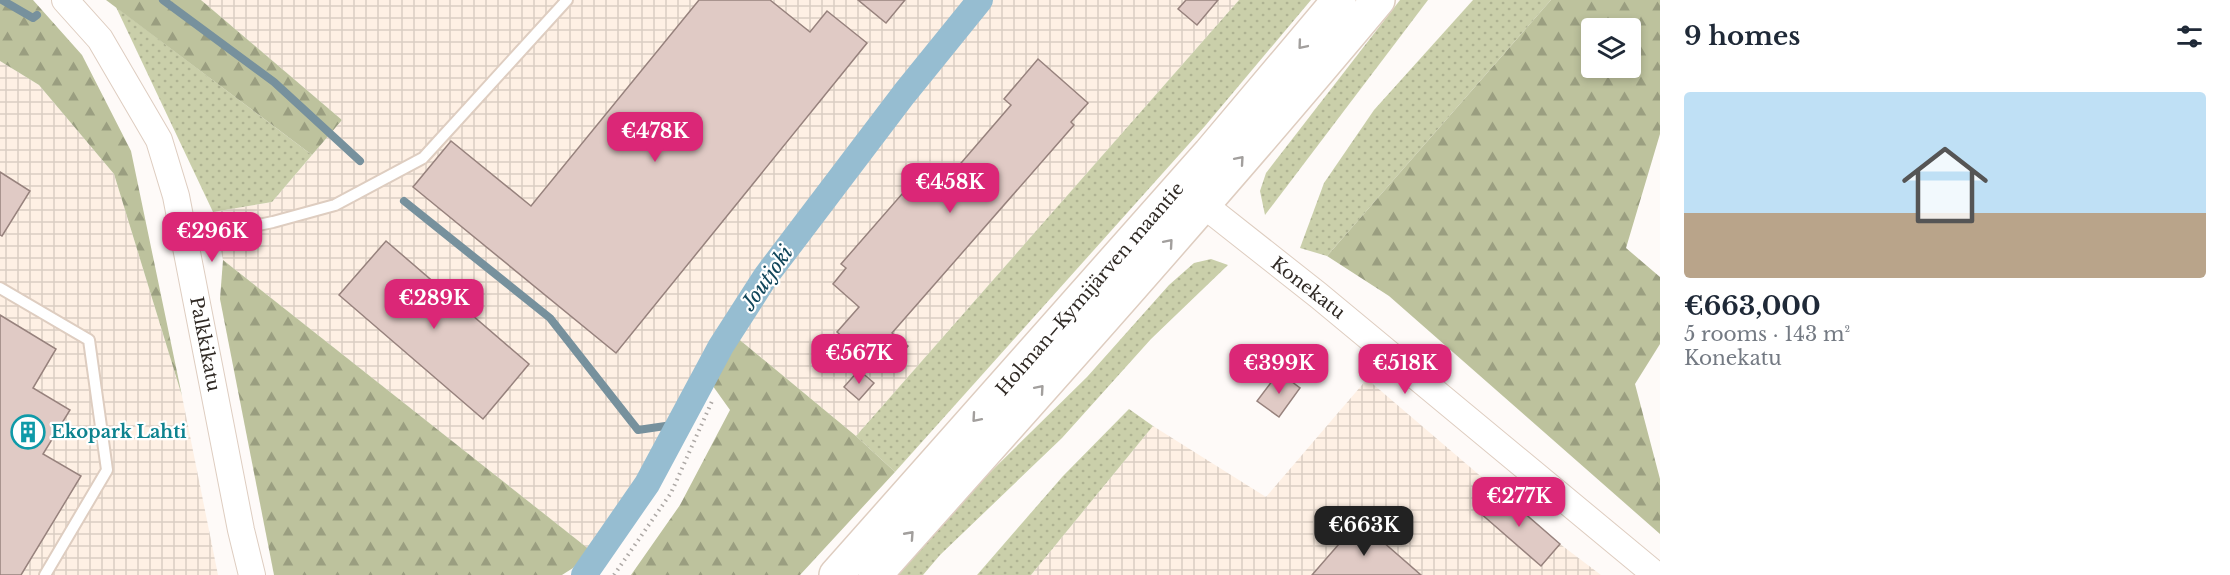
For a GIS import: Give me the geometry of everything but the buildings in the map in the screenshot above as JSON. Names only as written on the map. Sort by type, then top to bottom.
[{"type":"highway","name":"Holman–Kymijärven maantie","points":[[875,575],[1191,195],[1339,0]]},
{"type":"highway","name":"Holman–Kymijärven maantie","points":[[836,575],[1191,195],[1322,67],[1378,0]]},
{"type":"street","name":"Palkkikatu","points":[[64,0],[100,39],[159,140],[176,196],[252,575]]},
{"type":"street","name":"Konekatu","points":[[1191,195],[1318,295],[1656,575]]},
{"type":"lane","points":[[185,240],[273,222],[335,205],[423,158],[567,0]]},
{"type":"lane","points":[[0,288],[88,340],[107,470],[45,575]]},
{"type":"path","points":[[614,575],[671,493],[713,399]]},
{"type":"shaded area","points":[[201,0],[973,0],[754,276],[718,331],[639,481],[590,550],[223,260],[213,212],[272,202],[342,120]]},
{"type":"shaded area","points":[[990,0],[1239,0],[856,436],[735,336],[770,280],[907,100]]},
{"type":"shaded area","points":[[0,61],[39,85],[114,174],[182,396],[218,575],[0,575]]},
{"type":"shaded area","points":[[1367,379],[1560,544],[1601,575],[1031,575],[1153,426],[1266,497]]},
{"type":"green space","points":[[0,0],[33,0],[82,55],[131,151],[182,396],[114,174],[39,85],[0,61]]},
{"type":"green space","points":[[106,0],[201,0],[342,120],[312,155]]},
{"type":"green space","points":[[1239,0],[1311,0],[1205,126],[895,472],[856,436]]},
{"type":"green space","points":[[1400,0],[1428,0],[1265,215],[1260,191],[1266,173]]},
{"type":"green space","points":[[1473,0],[1551,0],[1327,256],[1300,248],[1324,183],[1374,110]]},
{"type":"green space","points":[[1551,0],[1660,0],[1660,134],[1626,248],[1660,277],[1660,344],[1635,384],[1660,479],[1660,534],[1389,296],[1327,256]]},
{"type":"green space","points":[[116,7],[312,155],[272,202],[213,212]]},
{"type":"green space","points":[[1211,259],[1228,265],[1151,339],[1062,438],[940,555],[923,575],[894,575],[961,501],[1087,377],[1169,285],[1194,263]]},
{"type":"green space","points":[[223,260],[590,550],[573,568],[562,575],[274,575],[220,299]]},
{"type":"green space","points":[[735,336],[856,436],[895,472],[800,575],[631,575],[680,505],[730,410],[710,382]]},
{"type":"green space","points":[[1129,409],[1153,426],[1031,575],[977,575],[1063,476]]},
{"type":"waterway","points":[[2,0],[33,18],[37,15]]},
{"type":"waterway","points":[[163,0],[274,82],[360,161]]},
{"type":"waterway","name":"Joutjoki","points":[[584,575],[647,484],[721,346],[766,276],[904,94],[980,0]]},
{"type":"waterway","points":[[404,201],[550,318],[638,430],[679,424]]},
{"type":"place","name":"Ekopark Lahti","points":[[28,432]]}]
